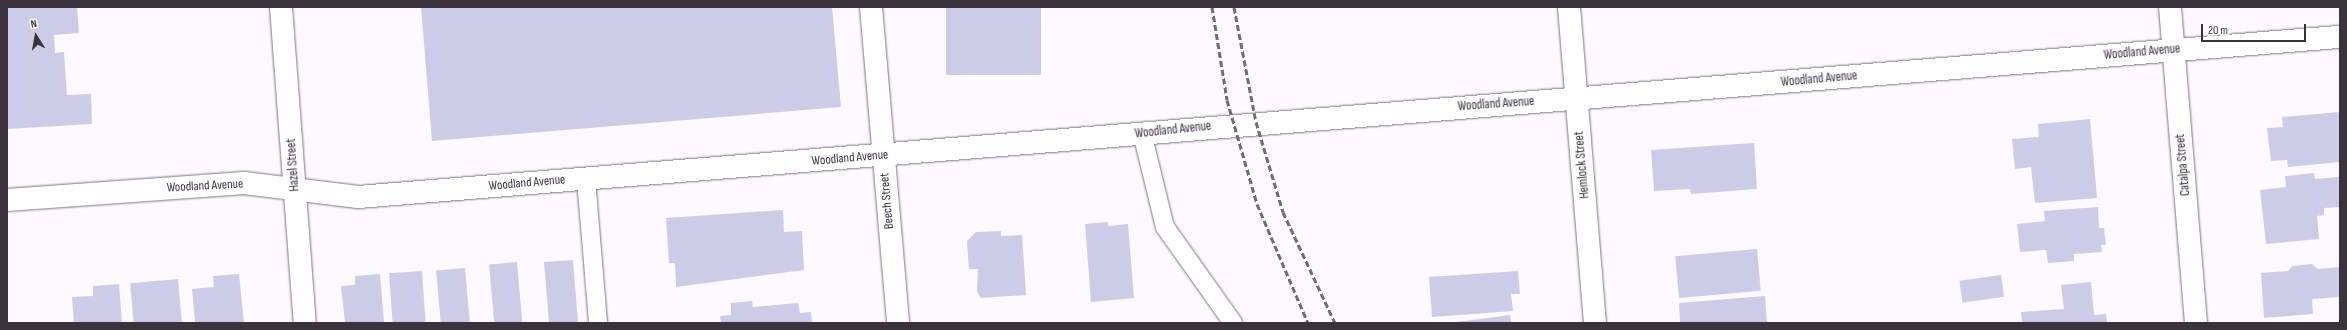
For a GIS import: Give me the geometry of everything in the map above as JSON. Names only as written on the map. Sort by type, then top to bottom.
[{"type":"street","name":"Hazel Street","points":[[281,7],[305,323]]},
{"type":"street","name":"Beech Street","points":[[871,7],[898,323]]},
{"type":"street","name":"Hemlock Street","points":[[1569,7],[1595,323]]},
{"type":"street","name":"Catalpa Street","points":[[2170,7],[2196,323]]},
{"type":"street","name":"Woodland Avenue","points":[[7,200],[244,183],[294,191],[358,197],[2340,37]]},
{"type":"lane","points":[[1142,133],[1165,227],[1233,323]]},
{"type":"lane","points":[[586,179],[598,323]]},
{"type":"building","points":[[7,7],[77,7],[79,33],[54,35],[55,53],[64,52],[67,95],[91,94],[92,124],[7,129]]},
{"type":"building","points":[[421,7],[832,7],[841,107],[432,141]]},
{"type":"building","points":[[946,7],[1041,7],[1041,75],[946,75]]},
{"type":"building","points":[[2340,112],[2340,162],[2288,167],[2287,160],[2271,161],[2267,128],[2283,127],[2282,117]]},
{"type":"building","points":[[2090,119],[2097,198],[2035,203],[2031,167],[2015,169],[2012,139],[2039,137],[2038,124]]},
{"type":"building","points":[[1754,143],[1757,189],[1691,194],[1690,189],[1654,191],[1651,150]]},
{"type":"building","points":[[2314,173],[2315,179],[2340,177],[2340,207],[2324,208],[2324,215],[2317,216],[2319,239],[2266,244],[2260,190],[2286,187],[2285,176]]},
{"type":"building","points":[[2098,207],[2099,228],[2104,228],[2106,245],[2101,245],[2102,252],[2074,254],[2074,261],[2048,263],[2046,250],[2020,252],[2017,224],[2045,221],[2044,211]]},
{"type":"building","points":[[783,210],[784,232],[802,231],[804,270],[676,287],[675,263],[669,263],[666,218]]},
{"type":"building","points":[[1108,222],[1108,226],[1128,224],[1134,298],[1091,302],[1085,224]]},
{"type":"building","points":[[1001,231],[1001,236],[1022,235],[1026,295],[981,298],[977,292],[978,269],[969,269],[967,241],[976,232]]},
{"type":"building","points":[[1757,249],[1761,291],[1679,298],[1675,256]]},
{"type":"building","points":[[573,260],[578,322],[586,323],[549,323],[544,262]]},
{"type":"building","points":[[517,262],[522,323],[494,323],[489,264]]},
{"type":"building","points":[[2312,264],[2318,269],[2340,267],[2340,297],[2312,299],[2313,314],[2264,318],[2261,273],[2288,271],[2292,266]]},
{"type":"building","points":[[465,268],[470,323],[441,323],[436,271]]},
{"type":"building","points":[[422,271],[426,323],[393,323],[389,273]]},
{"type":"building","points":[[1518,271],[1520,294],[1511,294],[1513,311],[1432,317],[1429,277]]},
{"type":"building","points":[[239,274],[244,323],[195,323],[192,289],[214,287],[213,276]]},
{"type":"building","points":[[380,274],[384,323],[345,323],[341,286],[355,285],[355,276]]},
{"type":"building","points":[[2001,275],[2004,297],[1962,303],[1959,281]]},
{"type":"building","points":[[178,279],[182,323],[134,323],[130,283]]},
{"type":"building","points":[[2091,282],[2094,315],[2106,314],[2107,323],[2022,323],[2021,312],[2064,309],[2061,285]]},
{"type":"building","points":[[119,284],[122,323],[74,323],[72,297],[93,296],[93,286]]},
{"type":"building","points":[[1765,296],[1767,323],[1680,323],[1679,303]]},
{"type":"building","points":[[752,301],[753,307],[798,303],[800,313],[811,312],[812,323],[721,323],[720,316],[731,315],[731,303]]},
{"type":"building","points":[[1510,315],[1511,323],[1457,323],[1457,322]]},
{"type":"railway","points":[[1212,7],[1227,100],[1257,204],[1308,323]]},
{"type":"railway","points":[[1234,7],[1256,122],[1283,212],[1335,323]]}]
